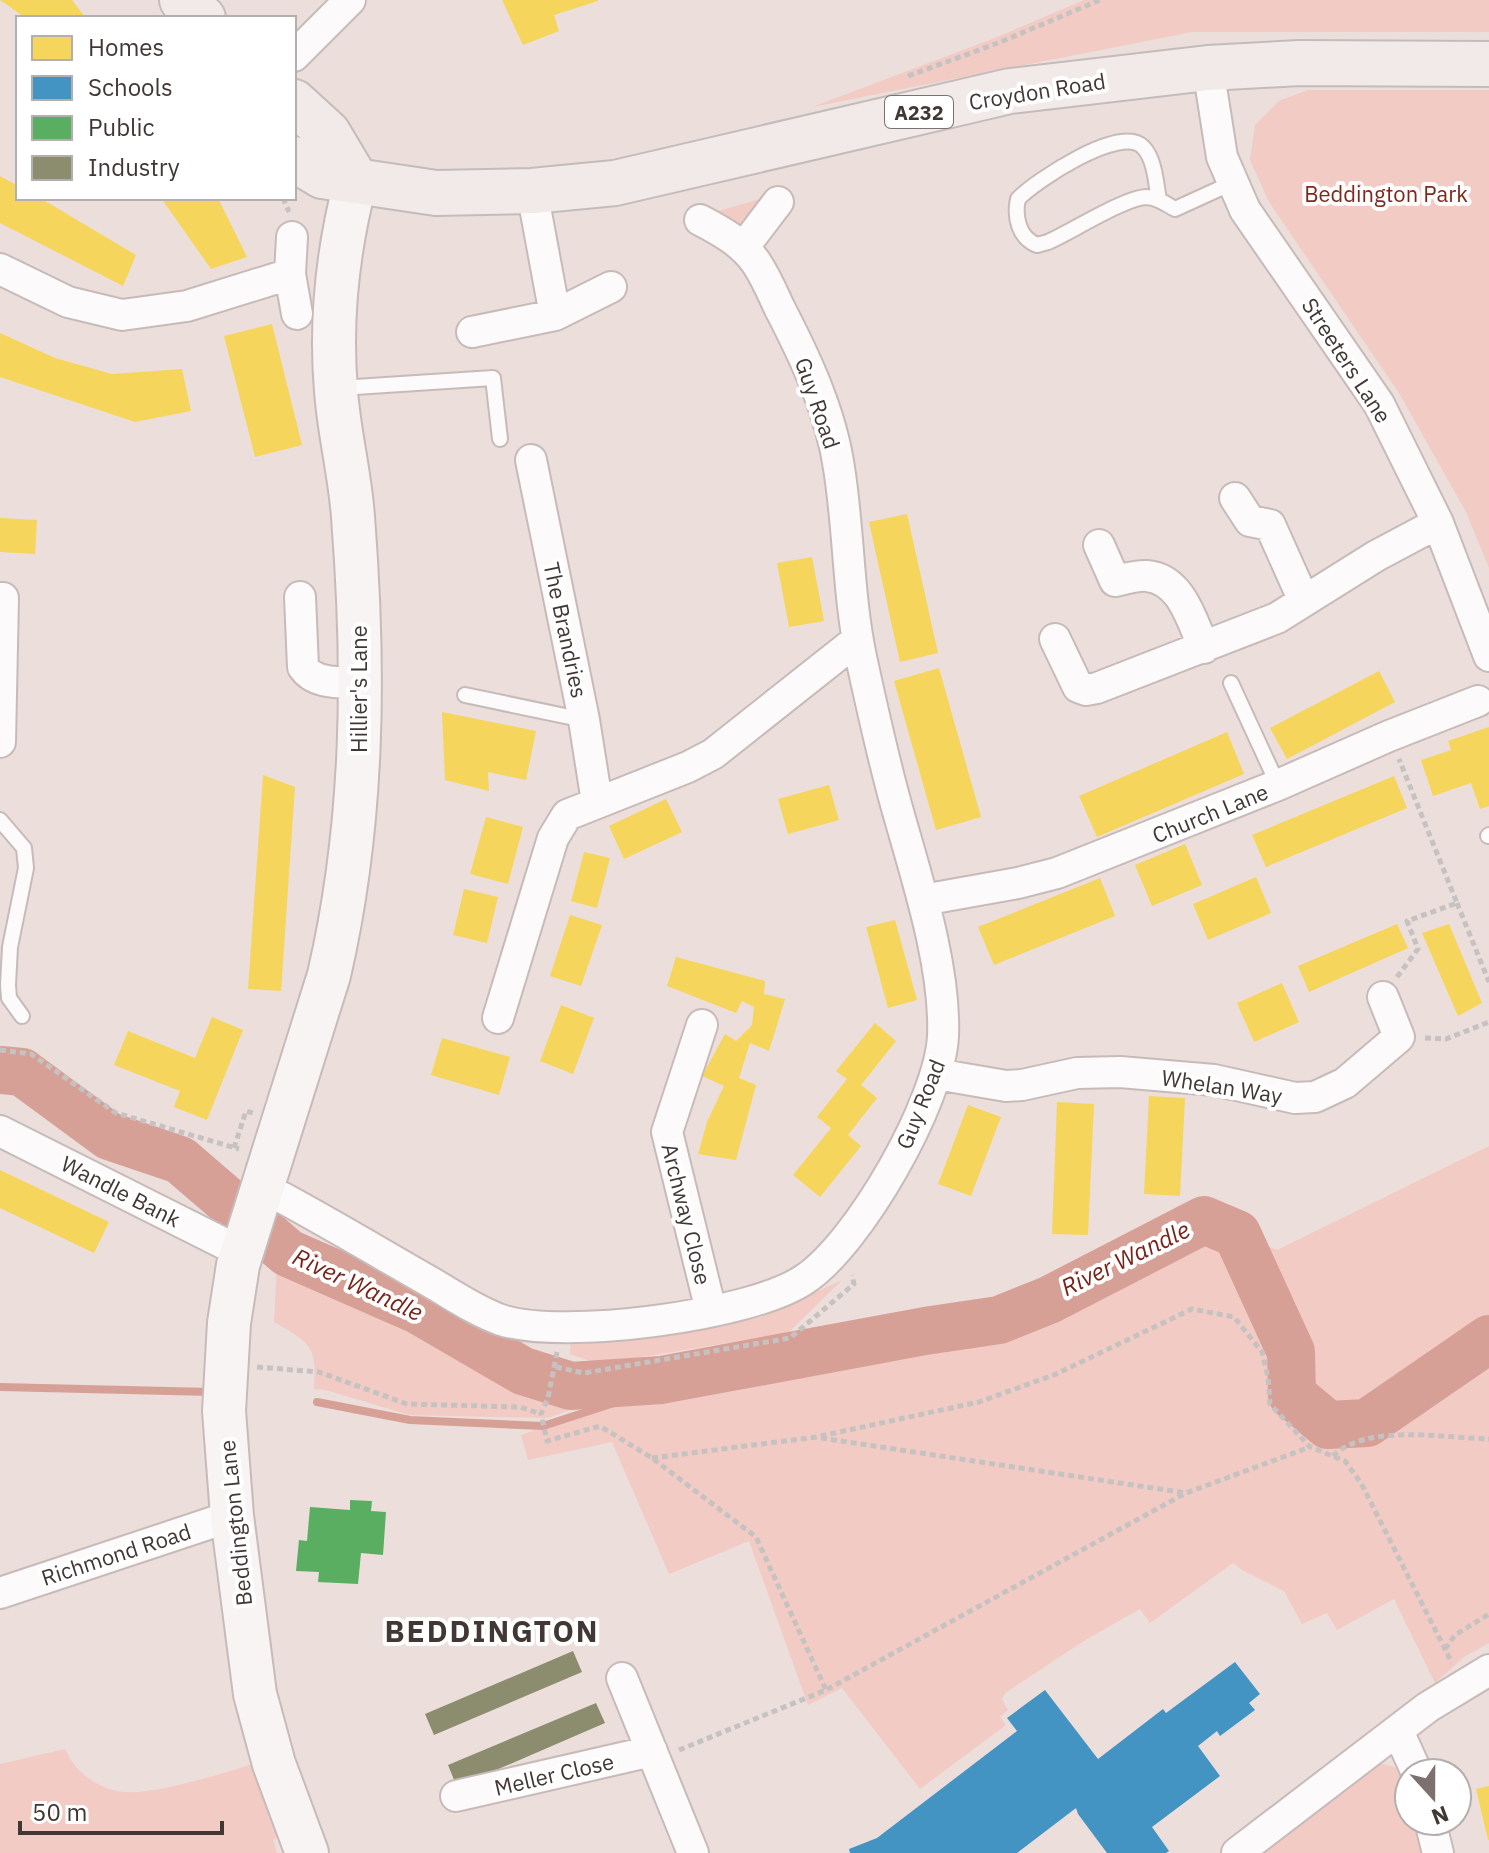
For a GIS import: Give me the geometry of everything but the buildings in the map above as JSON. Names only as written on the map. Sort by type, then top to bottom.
[{"type":"highway","points":[[182,0],[201,16]]},
{"type":"highway","name":"Croydon Road","points":[[296,160],[322,176],[436,193],[532,191],[615,183],[1010,91],[1208,68],[1299,63],[1489,64]]},
{"type":"highway","points":[[296,104],[328,133],[356,180]]},
{"type":"main road","name":"Hillier's Lane","points":[[261,1189],[315,1023],[340,927],[358,785],[360,683],[353,512],[335,388],[336,282],[347,212],[356,180]]},
{"type":"main road","name":"Beddington Lane","points":[[261,1189],[241,1252],[229,1323],[224,1411],[232,1516],[262,1725],[307,1853]]},
{"type":"street","points":[[296,54],[341,8]]},
{"type":"street","name":"Streeters Lane","points":[[1208,68],[1222,157],[1232,183],[1253,225],[1379,404],[1438,523],[1489,656]]},
{"type":"street","points":[[532,191],[555,315]]},
{"type":"street","points":[[743,248],[778,202]]},
{"type":"street","name":"Guy Road","points":[[261,1189],[283,1198],[499,1319],[560,1327],[593,1327],[711,1311],[777,1293],[803,1281],[834,1255],[866,1212],[896,1162],[936,1074],[941,1053],[943,1011],[923,900],[891,788],[857,640],[833,434],[810,371],[762,273],[731,237],[700,220]]},
{"type":"street","points":[[292,237],[290,274],[297,314]]},
{"type":"street","points":[[0,269],[68,302],[122,315],[187,306],[290,274]]},
{"type":"street","points":[[472,332],[555,315],[611,287]]},
{"type":"street","name":"The Brandries","points":[[531,460],[584,720],[597,802]]},
{"type":"street","points":[[1235,498],[1250,521],[1270,525],[1304,601]]},
{"type":"street","points":[[1055,639],[1078,687],[1086,690],[1097,688],[1277,618],[1376,556],[1438,523]]},
{"type":"street","points":[[1099,545],[1115,581],[1146,576],[1171,585],[1180,596],[1204,648]]},
{"type":"street","points":[[300,597],[303,667],[308,673],[327,681],[360,683]]},
{"type":"street","points":[[0,598],[3,598],[0,742]]},
{"type":"street","points":[[498,1018],[553,838],[567,815],[713,754],[857,640]]},
{"type":"street","name":"Church Lane","points":[[923,900],[1057,873],[1484,700]]},
{"type":"street","points":[[1383,997],[1399,1037]]},
{"type":"street","name":"Archway Close","points":[[702,1025],[667,1132],[711,1311]]},
{"type":"street","name":"Whelan Way","points":[[936,1074],[1006,1086],[1077,1073],[1120,1072],[1214,1080],[1295,1098],[1315,1097],[1345,1083],[1399,1037]]},
{"type":"street","name":"Wandle Bank","points":[[0,1131],[241,1252]]},
{"type":"street","name":"Richmond Road","points":[[0,1593],[232,1516]]},
{"type":"street","points":[[1237,1853],[1428,1707],[1477,1677]]},
{"type":"street","points":[[622,1678],[693,1853]]},
{"type":"street","points":[[1398,1731],[1410,1757]]},
{"type":"street","name":"Meller Close","points":[[456,1796],[654,1756]]},
{"type":"lane","points":[[1159,200],[1151,161],[1144,148],[1134,141],[1122,141],[1107,144],[1035,184],[1018,199],[1016,218],[1024,237],[1037,245],[1131,201],[1147,197],[1175,209],[1232,183]]},
{"type":"lane","points":[[335,388],[493,378],[500,439]]},
{"type":"lane","points":[[1231,683],[1278,785]]},
{"type":"lane","points":[[465,695],[584,720]]},
{"type":"lane","points":[[0,820],[24,848],[26,868],[10,947],[8,985],[9,998],[22,1016]]},
{"type":"path","points":[[899,80],[1100,0]]},
{"type":"path","points":[[1389,736],[1489,982]]},
{"type":"path","points":[[1383,997],[1418,949],[1407,921],[1457,903]]},
{"type":"path","points":[[1399,1037],[1446,1039],[1489,1022]]},
{"type":"path","points":[[0,1050],[31,1054],[116,1113],[243,1151]]},
{"type":"path","points":[[652,1458],[816,1437],[979,1402],[1056,1374],[1192,1309],[1234,1317],[1262,1352],[1270,1404],[1310,1447],[1345,1461],[1361,1483],[1445,1650],[1477,1677]]},
{"type":"path","points":[[226,1364],[319,1372],[407,1404],[520,1407],[541,1414]]},
{"type":"path","points":[[556,1367],[541,1414],[547,1441],[600,1426],[652,1458],[756,1537],[826,1690]]},
{"type":"path","points":[[1333,1456],[1353,1443],[1384,1435],[1489,1439]]},
{"type":"path","points":[[816,1437],[1186,1493]]},
{"type":"path","points":[[654,1756],[826,1690],[1186,1493],[1310,1447]]},
{"type":"path","points":[[1445,1650],[1455,1635],[1489,1614]]},
{"type":"green space","points":[[1084,0],[1489,0],[1489,32],[1192,32],[812,107],[995,38]]},
{"type":"green space","name":"Beddington Park","points":[[1308,90],[1489,90],[1489,568],[1466,512],[1399,393],[1269,202],[1250,160],[1255,125],[1279,101]]},
{"type":"green space","points":[[771,196],[739,233],[704,215]]},
{"type":"green space","points":[[1489,1146],[1489,1643],[1464,1657],[1435,1683],[1394,1599],[1337,1630],[1327,1613],[1302,1624],[1284,1591],[1233,1563],[1150,1623],[1140,1609],[1087,1639],[1005,1693],[1002,1699],[1008,1710],[1000,1717],[1006,1725],[920,1789],[842,1688],[808,1705],[749,1541],[669,1574],[612,1442],[528,1460],[521,1435],[614,1403],[661,1380],[999,1320],[1049,1300],[1204,1220],[1277,1250]]},
{"type":"green space","points":[[277,1263],[440,1332],[548,1398],[603,1397],[548,1418],[409,1415],[314,1389],[314,1363],[309,1347],[274,1322]]},
{"type":"green space","points":[[842,1280],[788,1333],[598,1364],[570,1354],[571,1338],[624,1339],[696,1331],[761,1317]]},
{"type":"green space","points":[[65,1749],[79,1770],[92,1781],[117,1791],[131,1792],[188,1783],[259,1762],[286,1831],[273,1840],[277,1853],[0,1853],[0,1764]]},
{"type":"green space","points":[[1372,1765],[1393,1768],[1393,1837],[1423,1837],[1427,1853],[1255,1853]]},
{"type":"waterway","name":"River Wandle","points":[[0,1070],[22,1072],[109,1136],[180,1160],[288,1253],[418,1310],[523,1371],[571,1386],[661,1380],[999,1320],[1049,1300],[1204,1220],[1237,1234],[1291,1352],[1292,1395],[1328,1425],[1367,1423],[1489,1339]]},
{"type":"waterway","name":"River Wandle","points":[[317,1402],[410,1420],[543,1426],[614,1403],[661,1380]]},
{"type":"waterway","name":"River Wandle","points":[[0,1387],[211,1392]]},
{"type":"district","name":"BEDDINGTON","points":[[492,1630]]}]
